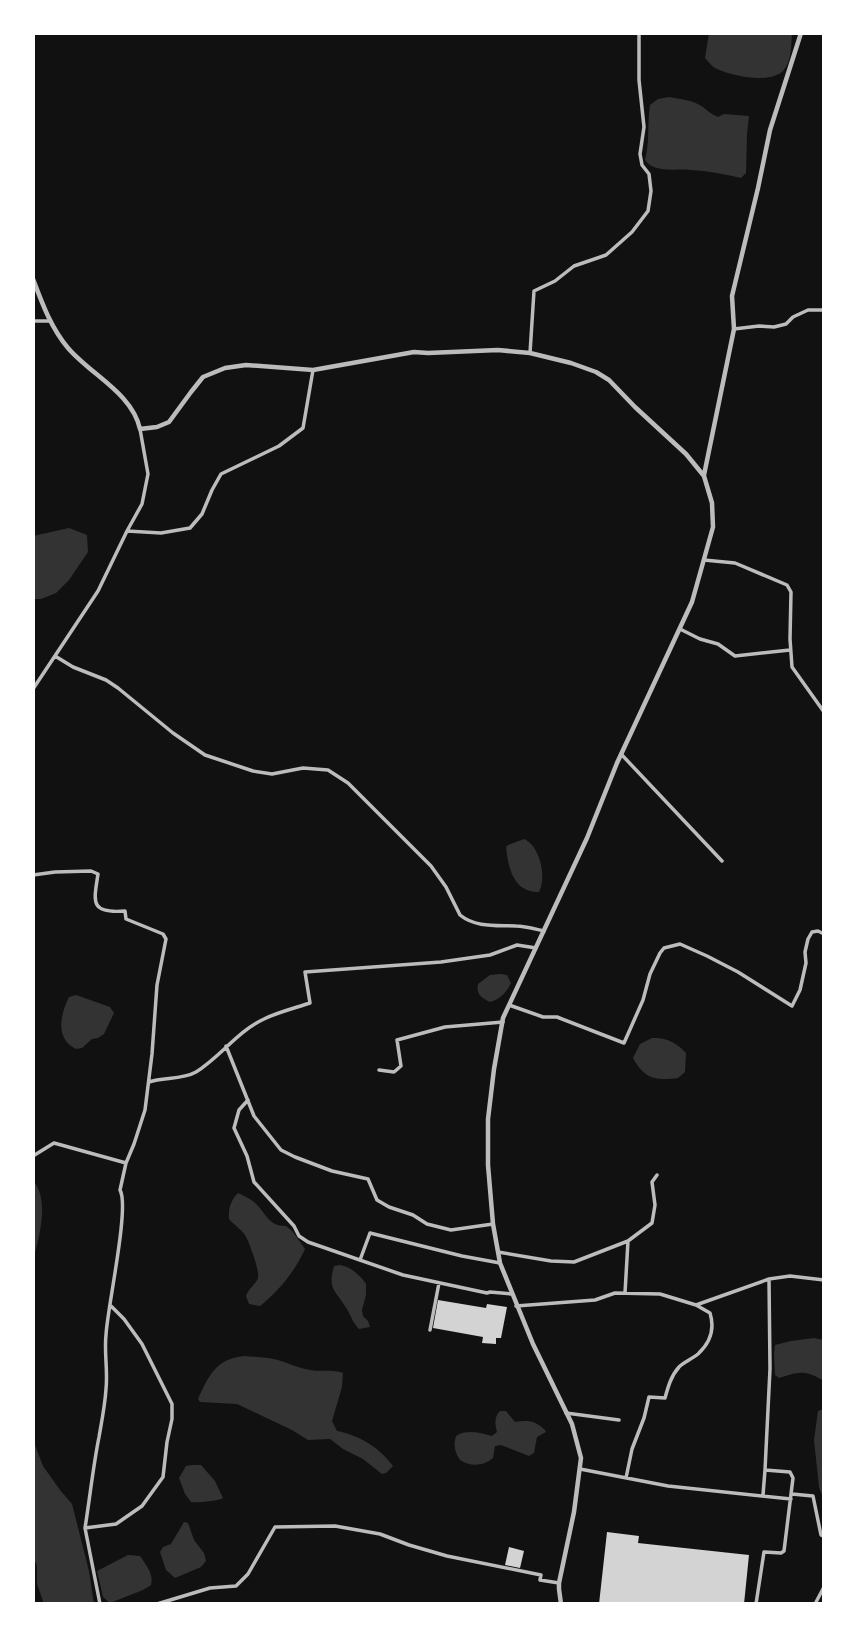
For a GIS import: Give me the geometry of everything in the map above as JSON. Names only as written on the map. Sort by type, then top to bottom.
[{"type":"street","points":[[530,354],[534,291],[555,281],[574,266],[606,255],[632,232],[648,211],[651,191],[649,174],[642,165],[640,154],[644,127],[639,80],[639,33]]},
{"type":"street","points":[[704,476],[734,329],[733,296],[770,130],[801,33]]},
{"type":"street","points":[[33,279],[50,321],[68,348],[129,404],[139,422],[148,474],[142,505],[97,591],[33,689]]},
{"type":"street","points":[[734,329],[774,327],[786,324],[793,317],[808,310],[824,310]]},
{"type":"street","points":[[33,321],[50,321]]},
{"type":"street","points":[[140,429],[169,422],[203,377],[225,368],[246,365],[313,370],[414,352],[428,354],[498,351],[530,354],[571,363],[610,380],[635,407],[687,454],[704,476],[712,503],[713,527],[692,602],[509,1005],[503,1022],[488,1119],[488,1165],[493,1224],[500,1262],[516,1306],[572,1424],[581,1458],[574,1512],[559,1583],[561,1604]]},
{"type":"street","points":[[127,531],[161,533],[190,528],[202,514],[221,474],[279,446],[303,428],[313,370]]},
{"type":"street","points":[[704,560],[735,563],[788,585],[791,592],[792,667],[824,712]]},
{"type":"street","points":[[680,629],[718,644],[736,656],[790,650]]},
{"type":"street","points":[[55,656],[84,672],[106,680],[205,755],[253,771],[272,774],[303,768],[328,769],[348,783],[431,866],[464,919],[486,925],[517,926],[544,931]]},
{"type":"street","points":[[621,754],[722,861]]},
{"type":"street","points":[[33,875],[55,872],[97,873],[94,901],[97,906],[125,911],[126,919],[163,934],[166,939],[157,985],[145,1110],[126,1163],[120,1190],[123,1196],[116,1270],[105,1337],[107,1385],[104,1417],[85,1528],[100,1604]]},
{"type":"street","points":[[509,1005],[543,1017],[556,1017],[624,1042],[660,953],[664,948],[680,944],[738,972],[792,1006],[800,990],[808,939],[812,932],[824,934]]},
{"type":"street","points":[[148,1083],[159,1078],[183,1077],[194,1073],[262,1019],[310,1003],[305,972],[441,962],[490,955],[517,945],[536,948]]},
{"type":"street","points":[[379,1070],[394,1072],[401,1066],[397,1040],[445,1027],[503,1022]]},
{"type":"street","points":[[226,1046],[254,1116],[281,1150],[332,1171],[368,1179],[377,1200],[427,1224],[451,1230],[493,1224]]},
{"type":"street","points":[[248,1100],[239,1110],[234,1128],[247,1156],[254,1182],[294,1226],[299,1236],[308,1242],[403,1275],[487,1293],[512,1294]]},
{"type":"street","points":[[33,1156],[54,1143],[126,1163]]},
{"type":"street","points":[[498,1252],[574,1262],[628,1241],[652,1223],[655,1205],[652,1182],[657,1175]]},
{"type":"street","points":[[360,1260],[370,1233],[462,1256],[500,1262]]},
{"type":"street","points":[[625,1293],[628,1241]]},
{"type":"street","points":[[696,1306],[769,1279],[790,1276],[824,1280]]},
{"type":"street","points":[[763,1496],[770,1369],[769,1279]]},
{"type":"street","points":[[430,1330],[439,1283]]},
{"type":"street","points":[[516,1306],[595,1300],[615,1293],[660,1294],[710,1313],[713,1324],[709,1341],[680,1366],[670,1381],[665,1398],[649,1397],[645,1418],[632,1449],[626,1478]]},
{"type":"street","points":[[85,1528],[116,1524],[142,1506],[163,1477],[172,1419],[172,1404],[142,1344],[110,1305]]},
{"type":"street","points":[[566,1413],[619,1420]]},
{"type":"street","points":[[580,1469],[668,1486],[763,1496],[813,1496],[821,1535],[824,1536]]},
{"type":"street","points":[[756,1604],[764,1552],[784,1551],[792,1497],[793,1478],[790,1472],[765,1469]]},
{"type":"street","points":[[157,1604],[210,1588],[236,1586],[248,1574],[275,1527],[335,1526],[380,1534],[447,1556],[541,1575],[540,1580],[559,1583]]},
{"type":"street","points":[[814,1604],[824,1587]]},
{"type":"shaded area","points":[[709,33],[792,33],[788,63],[783,71],[769,77],[751,78],[724,72],[705,58]]},
{"type":"shaded area","points":[[669,97],[695,103],[718,117],[724,114],[749,116],[746,173],[741,178],[704,171],[660,169],[645,160],[650,105],[658,99]]},
{"type":"shaded area","points":[[69,528],[87,535],[88,552],[69,580],[56,593],[33,599],[33,536]]},
{"type":"shaded area","points":[[524,839],[534,848],[540,862],[542,878],[539,892],[530,891],[518,884],[508,863],[506,847]]},
{"type":"shaded area","points":[[490,975],[507,975],[511,983],[502,995],[490,1002],[480,995],[478,984]]},
{"type":"shaded area","points":[[76,995],[110,1007],[114,1013],[104,1034],[76,1049],[65,1039],[61,1026],[69,997]]},
{"type":"shaded area","points":[[652,1038],[671,1041],[686,1053],[685,1072],[678,1078],[657,1079],[646,1074],[637,1065],[633,1058],[640,1044]]},
{"type":"shaded area","points":[[33,1181],[41,1198],[42,1219],[33,1260]]},
{"type":"shaded area","points":[[238,1193],[254,1202],[275,1224],[286,1226],[305,1249],[286,1280],[260,1306],[249,1304],[246,1296],[258,1278],[251,1250],[245,1235],[229,1219],[230,1205]]},
{"type":"shaded area","points":[[340,1265],[355,1272],[366,1284],[362,1310],[370,1327],[359,1329],[332,1285],[334,1266]]},
{"type":"shaded area","points":[[814,1338],[824,1340],[824,1381],[806,1373],[779,1378],[775,1375],[775,1345]]},
{"type":"shaded area","points":[[244,1356],[274,1359],[310,1370],[343,1373],[342,1387],[332,1421],[337,1431],[368,1443],[393,1466],[382,1474],[330,1439],[308,1440],[237,1404],[200,1402],[198,1399],[215,1370],[227,1361]]},
{"type":"shaded area","points":[[824,1409],[824,1501],[819,1487],[814,1440],[818,1411]]},
{"type":"shaded area","points":[[500,1411],[506,1411],[515,1422],[531,1422],[545,1430],[546,1432],[537,1437],[534,1453],[529,1456],[501,1445],[495,1446],[493,1458],[485,1463],[472,1465],[460,1460],[455,1448],[456,1436],[469,1432],[492,1436],[497,1432],[495,1421]]},
{"type":"shaded area","points":[[33,1437],[43,1466],[72,1504],[89,1571],[94,1604],[44,1604],[37,1584],[37,1566],[33,1556]]},
{"type":"shaded area","points":[[201,1465],[215,1481],[223,1498],[191,1502],[179,1478],[186,1466]]},
{"type":"shaded area","points":[[184,1522],[188,1523],[206,1561],[201,1567],[175,1578],[166,1570],[160,1552],[163,1547],[171,1544]]},
{"type":"shaded area","points":[[128,1555],[140,1556],[150,1573],[151,1585],[110,1603],[103,1597],[97,1571]]},
{"type":"building","points":[[438,1300],[486,1308],[487,1304],[507,1307],[501,1338],[496,1338],[496,1344],[482,1343],[483,1337],[433,1328]]},
{"type":"building","points":[[607,1532],[639,1536],[638,1543],[749,1555],[744,1604],[599,1604]]},
{"type":"building","points":[[509,1547],[524,1551],[520,1568],[505,1565]]}]
